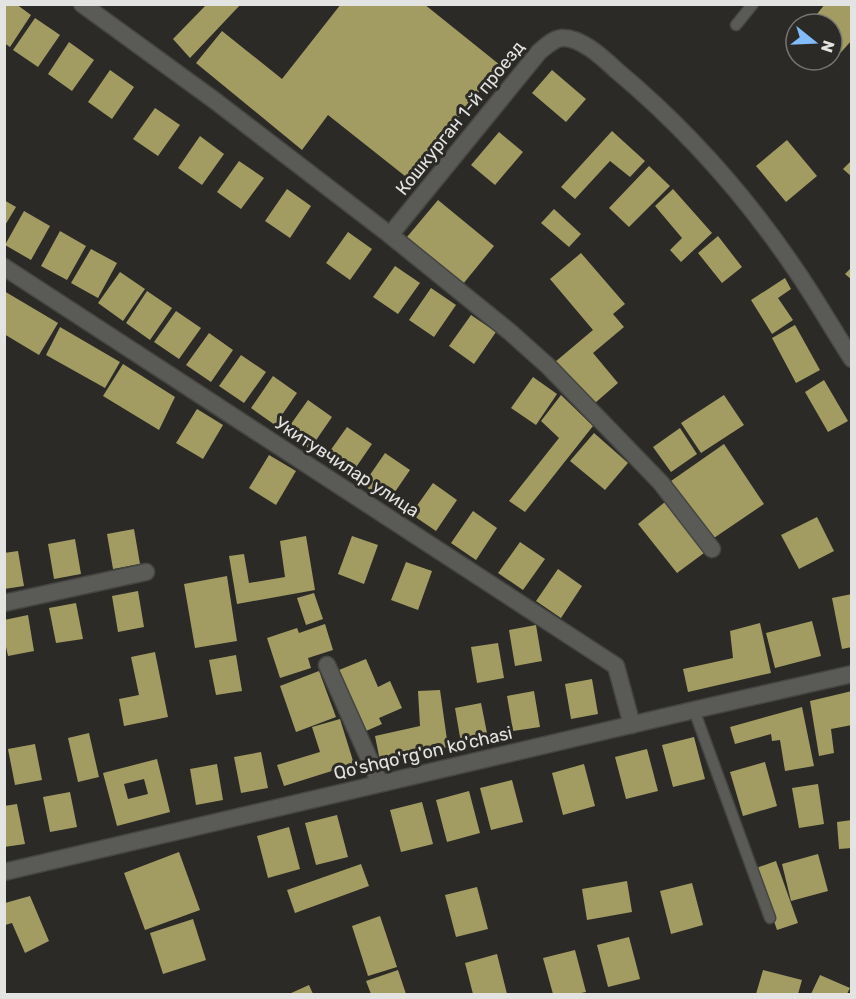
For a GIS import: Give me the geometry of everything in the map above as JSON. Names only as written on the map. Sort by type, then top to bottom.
[{"type":"street","points":[[82,4],[214,100],[390,235],[510,332],[548,366],[661,483],[712,549]]},
{"type":"street","name":"Кошкурган 1-й проезд","points":[[390,235],[539,52],[557,39],[570,39],[589,49],[632,83],[708,159],[767,230],[794,267],[852,359]]},
{"type":"street","name":"Укитувчилар улица","points":[[4,267],[616,666],[632,725]]},
{"type":"street","points":[[4,603],[146,572]]},
{"type":"street","points":[[327,666],[380,783]]},
{"type":"street","name":"Qo'shqo'rg'on ko'chasi","points":[[4,872],[852,674]]},
{"type":"lane","points":[[736,25],[753,4]]},
{"type":"lane","points":[[694,710],[770,918]]},
{"type":"building","points":[[4,4],[16,4],[31,15],[10,47],[4,43]]},
{"type":"building","points":[[207,4],[241,4],[190,58],[173,39]]},
{"type":"building","points":[[341,4],[424,4],[500,65],[410,180],[328,115],[302,150],[196,63],[222,31],[282,79]]},
{"type":"building","points":[[825,4],[852,4],[852,40],[844,49],[844,12],[819,12]]},
{"type":"building","points":[[35,18],[60,35],[38,67],[13,50]]},
{"type":"building","points":[[69,42],[94,60],[72,91],[48,74]]},
{"type":"building","points":[[110,70],[134,87],[112,119],[88,102]]},
{"type":"building","points":[[552,70],[586,99],[566,122],[532,93]]},
{"type":"building","points":[[155,108],[180,125],[158,156],[133,139]]},
{"type":"building","points":[[612,131],[645,161],[630,177],[610,161],[575,199],[561,187]]},
{"type":"building","points":[[499,132],[523,152],[495,185],[471,165]]},
{"type":"building","points":[[200,136],[224,154],[202,185],[178,168]]},
{"type":"building","points":[[787,140],[817,176],[786,202],[756,166]]},
{"type":"building","points":[[852,160],[852,177],[843,169]]},
{"type":"building","points":[[239,161],[264,178],[241,209],[217,192]]},
{"type":"building","points":[[649,166],[670,186],[629,227],[609,208]]},
{"type":"building","points":[[287,189],[311,206],[290,238],[265,221]]},
{"type":"building","points":[[673,189],[712,233],[681,262],[670,250],[682,238],[655,206]]},
{"type":"building","points":[[4,200],[16,207],[4,227]]},
{"type":"building","points":[[438,200],[494,246],[463,284],[407,237]]},
{"type":"building","points":[[554,209],[581,234],[569,247],[541,223]]},
{"type":"building","points":[[24,211],[50,226],[31,260],[5,245]]},
{"type":"building","points":[[60,231],[86,246],[67,280],[41,266]]},
{"type":"building","points":[[348,232],[372,249],[350,280],[326,263]]},
{"type":"building","points":[[718,236],[742,267],[722,283],[698,253]]},
{"type":"building","points":[[91,249],[117,263],[98,298],[71,283]]},
{"type":"building","points":[[581,253],[625,304],[613,314],[624,327],[593,353],[618,383],[595,403],[555,362],[593,330],[550,279]]},
{"type":"building","points":[[395,266],[420,283],[398,314],[373,297]]},
{"type":"building","points":[[852,267],[852,280],[845,274]]},
{"type":"building","points":[[120,272],[145,289],[123,321],[98,303]]},
{"type":"building","points":[[785,278],[791,289],[778,298],[793,320],[772,334],[751,300]]},
{"type":"building","points":[[431,288],[456,305],[434,337],[409,320]]},
{"type":"building","points":[[4,291],[58,323],[39,355],[4,334]]},
{"type":"building","points":[[147,291],[172,308],[150,340],[126,323]]},
{"type":"building","points":[[176,311],[201,328],[179,359],[154,342]]},
{"type":"building","points":[[471,315],[496,332],[474,364],[449,346]]},
{"type":"building","points":[[795,325],[820,370],[796,383],[772,338]]},
{"type":"building","points":[[60,327],[120,362],[105,388],[46,355]]},
{"type":"building","points":[[209,333],[233,350],[211,382],[186,365]]},
{"type":"building","points":[[241,355],[266,372],[244,403],[219,386]]},
{"type":"building","points":[[123,364],[175,397],[159,430],[103,396]]},
{"type":"building","points":[[273,376],[297,393],[275,425],[251,408]]},
{"type":"building","points":[[533,377],[557,394],[536,425],[511,408]]},
{"type":"building","points":[[824,380],[848,421],[828,432],[805,392]]},
{"type":"building","points":[[561,395],[593,426],[525,512],[509,501],[559,438],[541,421]]},
{"type":"building","points":[[724,395],[744,425],[701,453],[681,423]]},
{"type":"building","points":[[308,400],[332,417],[310,449],[286,431]]},
{"type":"building","points":[[197,409],[223,425],[203,459],[176,443]]},
{"type":"building","points":[[347,427],[372,444],[350,476],[325,458]]},
{"type":"building","points":[[680,428],[697,454],[671,472],[653,447]]},
{"type":"building","points":[[594,433],[628,463],[605,490],[570,461]]},
{"type":"building","points":[[724,444],[764,504],[711,540],[671,481]]},
{"type":"building","points":[[385,453],[410,470],[388,502],[363,485]]},
{"type":"building","points":[[269,455],[296,471],[276,505],[249,488]]},
{"type":"building","points":[[433,483],[457,500],[436,531],[411,514]]},
{"type":"building","points":[[665,502],[704,553],[677,573],[638,524]]},
{"type":"building","points":[[473,511],[497,528],[476,560],[451,543]]},
{"type":"building","points":[[817,517],[834,551],[799,569],[781,535]]},
{"type":"building","points":[[134,529],[140,564],[113,569],[107,534]]},
{"type":"building","points":[[306,536],[315,590],[237,604],[229,556],[244,554],[249,583],[285,577],[280,541]]},
{"type":"building","points":[[352,536],[378,545],[364,584],[338,574]]},
{"type":"building","points":[[75,539],[81,574],[54,579],[48,544]]},
{"type":"building","points":[[520,542],[545,559],[523,590],[498,573]]},
{"type":"building","points":[[18,551],[24,586],[4,589],[4,553]]},
{"type":"building","points":[[406,562],[432,571],[418,610],[391,600]]},
{"type":"building","points":[[558,569],[582,586],[561,618],[536,601]]},
{"type":"building","points":[[227,576],[237,641],[195,648],[184,584]]},
{"type":"building","points":[[138,591],[144,627],[118,632],[112,596]]},
{"type":"building","points":[[314,593],[323,619],[306,625],[297,598]]},
{"type":"building","points":[[852,594],[852,647],[842,649],[832,598]]},
{"type":"building","points":[[76,603],[83,639],[56,643],[49,608]]},
{"type":"building","points":[[28,615],[34,651],[8,656],[4,638],[4,620]]},
{"type":"building","points":[[812,621],[821,656],[775,668],[766,633]]},
{"type":"building","points":[[760,623],[771,673],[688,692],[683,669],[733,658],[730,631]]},
{"type":"building","points":[[325,624],[333,650],[308,658],[311,668],[280,678],[267,638],[297,628],[299,633]]},
{"type":"building","points":[[536,625],[542,661],[515,666],[509,630]]},
{"type":"building","points":[[498,643],[504,678],[477,683],[471,647]]},
{"type":"building","points":[[155,652],[168,717],[124,726],[119,699],[139,695],[131,657]]},
{"type":"building","points":[[236,655],[242,691],[216,695],[209,660]]},
{"type":"building","points":[[366,659],[378,687],[390,681],[402,708],[379,718],[382,724],[366,731],[339,670]]},
{"type":"building","points":[[319,671],[336,717],[296,732],[280,686]]},
{"type":"building","points":[[592,679],[598,714],[571,719],[565,684]]},
{"type":"building","points":[[440,690],[448,747],[380,761],[375,736],[420,726],[418,691]]},
{"type":"building","points":[[534,691],[540,727],[513,731],[507,696]]},
{"type":"building","points":[[852,691],[852,725],[831,729],[834,753],[819,756],[810,701]]},
{"type":"building","points":[[481,703],[488,738],[461,743],[455,708]]},
{"type":"building","points":[[802,707],[814,766],[785,771],[780,740],[772,741],[771,734],[735,744],[730,727]]},
{"type":"building","points":[[340,719],[354,764],[284,786],[277,765],[320,752],[312,727]]},
{"type":"building","points":[[89,733],[99,777],[78,782],[68,738]]},
{"type":"building","points":[[694,737],[705,779],[673,787],[662,745]]},
{"type":"building","points":[[35,744],[42,780],[15,785],[8,749]]},
{"type":"building","points":[[647,749],[658,791],[626,799],[615,757]]},
{"type":"building","points":[[261,752],[268,788],[241,793],[234,757]]},
{"type":"building","points":[[157,759],[170,812],[117,826],[103,773]],"holes":[[[144,779],[148,794],[128,799],[124,784]]]},
{"type":"building","points":[[765,762],[777,806],[743,816],[730,772]]},
{"type":"building","points":[[217,764],[223,800],[196,805],[190,769]]},
{"type":"building","points":[[584,764],[595,806],[563,815],[552,773]]},
{"type":"building","points":[[512,780],[523,822],[491,830],[480,788]]},
{"type":"building","points":[[818,784],[824,824],[799,828],[792,788]]},
{"type":"building","points":[[469,791],[480,833],[447,842],[436,800]]},
{"type":"building","points":[[70,792],[77,827],[50,832],[43,797]]},
{"type":"building","points":[[422,802],[433,844],[401,852],[390,810]]},
{"type":"building","points":[[17,804],[25,844],[4,847],[4,806]]},
{"type":"building","points":[[337,815],[348,857],[316,865],[305,823]]},
{"type":"building","points":[[852,820],[852,848],[839,849],[837,822]]},
{"type":"building","points":[[289,827],[300,869],[268,878],[257,836]]},
{"type":"building","points":[[179,852],[200,910],[145,930],[124,873]]},
{"type":"building","points":[[818,854],[828,891],[791,901],[782,864]]},
{"type":"building","points":[[776,861],[798,923],[777,930],[756,868]]},
{"type":"building","points":[[361,864],[369,886],[295,913],[287,890]]},
{"type":"building","points":[[627,881],[632,912],[587,920],[582,889]]},
{"type":"building","points":[[692,883],[703,925],[671,934],[660,891]]},
{"type":"building","points":[[477,887],[488,929],[456,937],[445,895]]},
{"type":"building","points":[[30,896],[49,941],[25,953],[12,923],[5,925],[5,903]]},
{"type":"building","points":[[380,916],[397,967],[368,976],[352,926]]},
{"type":"building","points":[[193,919],[206,960],[163,974],[150,933]]},
{"type":"building","points":[[629,937],[640,979],[608,987],[597,945]]},
{"type":"building","points":[[575,950],[586,992],[553,994],[543,958]]},
{"type":"building","points":[[497,954],[507,994],[473,994],[465,963]]},
{"type":"building","points":[[398,970],[406,994],[371,994],[366,981]]},
{"type":"building","points":[[763,970],[802,980],[798,994],[756,994]]},
{"type":"building","points":[[820,975],[850,988],[847,994],[811,994]]},
{"type":"building","points":[[309,985],[313,994],[289,994]]}]
